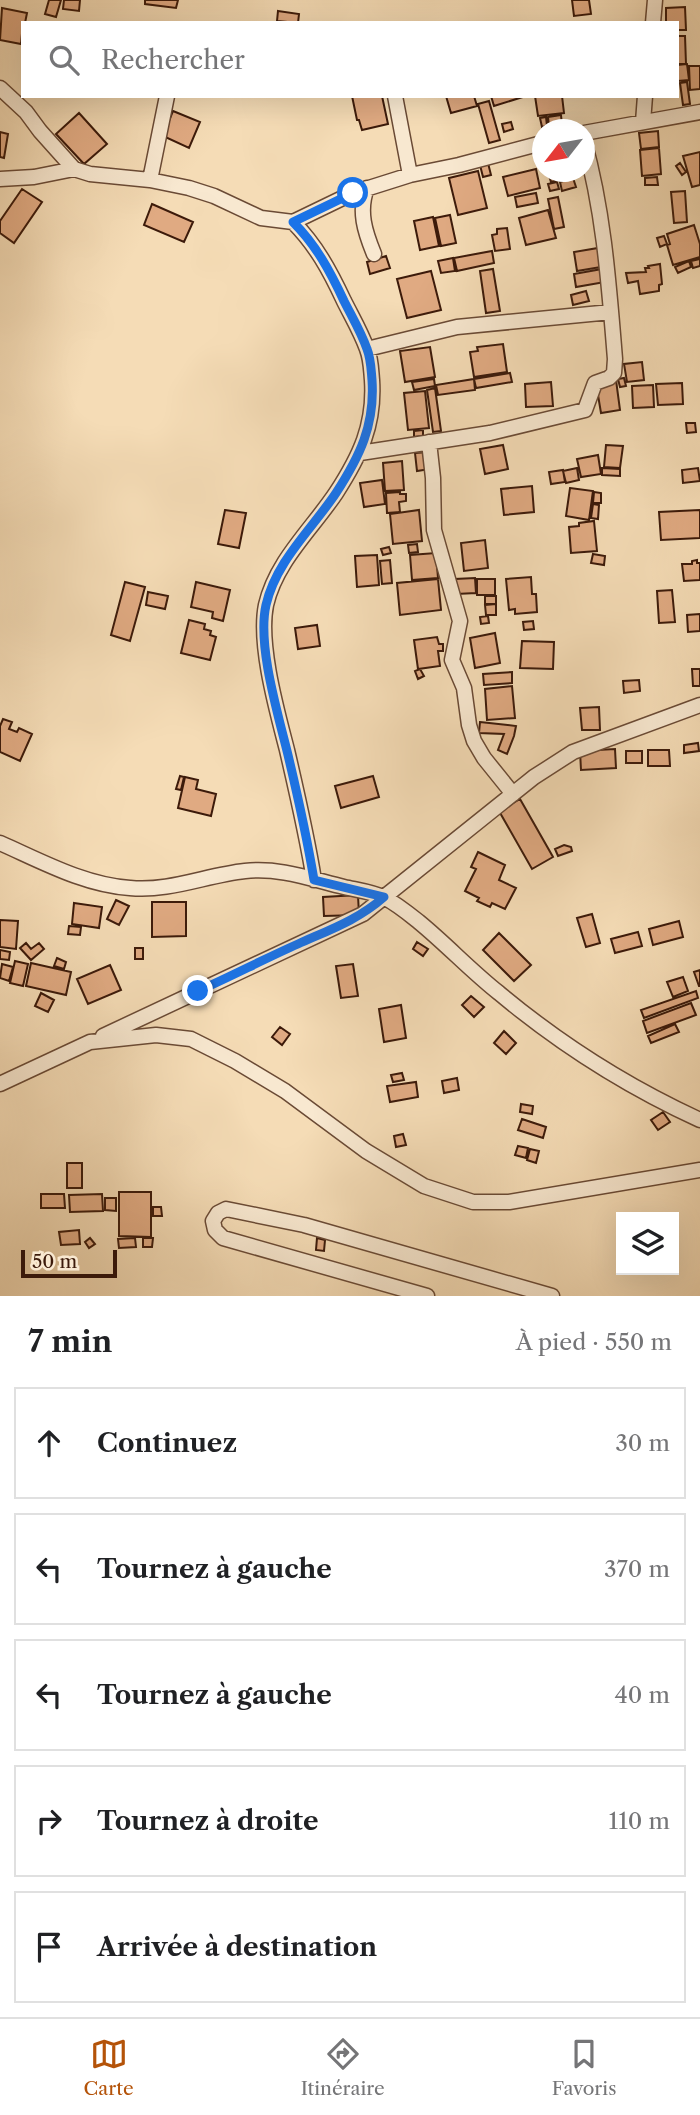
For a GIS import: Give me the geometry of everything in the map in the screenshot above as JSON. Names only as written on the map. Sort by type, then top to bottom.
[{"type":"street","points":[[653,21],[654,0]]},
{"type":"street","points":[[0,88],[26,112],[74,169]]},
{"type":"street","points":[[150,180],[167,98]]},
{"type":"street","points":[[395,98],[410,175]]},
{"type":"street","points":[[643,122],[645,98]]},
{"type":"street","points":[[595,131],[700,112]]},
{"type":"street","points":[[0,178],[34,177],[74,169],[90,174],[150,180],[214,196],[261,218],[293,222],[367,188],[532,146]]},
{"type":"street","points":[[360,453],[490,433],[584,410],[595,383],[614,373],[611,312],[594,182]]},
{"type":"street","points":[[367,188],[362,213],[374,254]]},
{"type":"street","points":[[293,222],[310,239],[335,280],[367,349],[373,393],[367,436],[360,453],[335,495],[283,564],[266,606],[264,630],[271,687],[305,829],[314,880]]},
{"type":"street","points":[[367,349],[457,327],[611,312]]},
{"type":"street","points":[[429,442],[434,530],[460,616],[452,660],[464,688],[474,741],[513,794]]},
{"type":"street","points":[[0,1084],[346,924],[363,914],[534,777],[573,752],[700,705]]},
{"type":"street","points":[[0,843],[102,884],[131,888],[164,887],[245,871],[269,870],[299,874],[384,897],[416,919],[495,990],[567,1046],[700,1120]]},
{"type":"street","points":[[90,1042],[156,1035],[191,1039],[285,1091],[366,1151],[424,1186],[473,1202],[509,1202],[700,1170]]},
{"type":"street","points":[[427,1296],[223,1238],[215,1230],[213,1221],[218,1213],[226,1209],[304,1225],[552,1296]]},
{"type":"building","points":[[49,0],[61,0],[56,17],[45,14]]},
{"type":"building","points":[[64,0],[80,0],[79,11],[63,9]]},
{"type":"building","points":[[145,0],[178,0],[176,8],[145,4]]},
{"type":"building","points":[[572,0],[589,0],[591,14],[574,16]]},
{"type":"building","points":[[685,7],[686,30],[679,30],[679,21],[666,21],[666,8]]},
{"type":"building","points":[[2,8],[27,13],[25,21],[21,21],[21,44],[0,40]]},
{"type":"building","points":[[278,11],[299,14],[298,21],[277,21]]},
{"type":"building","points":[[679,36],[685,36],[686,64],[679,64]]},
{"type":"building","points":[[687,64],[689,80],[679,81],[679,65]]},
{"type":"building","points":[[689,66],[700,66],[700,89],[690,90]]},
{"type":"building","points":[[687,82],[690,104],[683,105],[680,83]]},
{"type":"building","points":[[352,98],[382,98],[388,124],[362,130]]},
{"type":"building","points":[[447,98],[475,98],[477,106],[451,113]]},
{"type":"building","points":[[492,98],[520,98],[494,106]]},
{"type":"building","points":[[535,98],[562,98],[564,113],[538,116]]},
{"type":"building","points":[[489,101],[500,140],[489,143],[478,104]]},
{"type":"building","points":[[173,111],[200,122],[189,148],[163,136]]},
{"type":"building","points":[[79,113],[107,144],[84,164],[56,134]]},
{"type":"building","points":[[561,115],[561,119],[548,119]]},
{"type":"building","points":[[511,122],[513,129],[504,132],[502,124]]},
{"type":"building","points":[[658,131],[659,147],[641,149],[639,133]]},
{"type":"building","points":[[0,132],[8,134],[4,158],[0,157]]},
{"type":"building","points":[[659,148],[661,174],[642,176],[640,150]]},
{"type":"building","points":[[700,152],[700,185],[692,187],[683,156]]},
{"type":"building","points":[[488,163],[491,175],[483,177],[480,165]]},
{"type":"building","points":[[680,163],[686,172],[682,175],[676,166]]},
{"type":"building","points":[[532,170],[532,182],[539,182],[540,188],[508,196],[503,177]]},
{"type":"building","points":[[478,171],[487,208],[458,215],[449,178]]},
{"type":"building","points":[[657,177],[658,185],[645,185],[645,178]]},
{"type":"building","points":[[557,182],[559,189],[550,191],[548,184]]},
{"type":"building","points":[[560,182],[574,182],[576,187],[562,191]]},
{"type":"building","points":[[22,189],[42,202],[14,243],[0,233],[0,221]]},
{"type":"building","points":[[685,191],[687,222],[674,223],[671,192]]},
{"type":"building","points":[[536,193],[538,203],[517,207],[515,197]]},
{"type":"building","points":[[558,197],[564,227],[554,229],[548,199]]},
{"type":"building","points":[[152,204],[193,222],[184,242],[144,225]]},
{"type":"building","points":[[548,210],[556,238],[526,245],[519,218]]},
{"type":"building","points":[[450,215],[456,243],[441,246],[435,218]]},
{"type":"building","points":[[433,217],[439,246],[420,250],[414,221]]},
{"type":"building","points":[[694,225],[700,244],[700,257],[673,265],[667,234]]},
{"type":"building","points":[[507,228],[510,249],[495,251],[492,235],[497,234],[497,229]]},
{"type":"building","points":[[664,236],[667,244],[660,247],[657,238]]},
{"type":"building","points":[[598,248],[601,267],[577,271],[574,252]]},
{"type":"building","points":[[492,251],[494,263],[457,271],[454,258]]},
{"type":"building","points":[[386,256],[390,268],[370,274],[367,262]]},
{"type":"building","points":[[453,258],[455,271],[441,273],[438,261]]},
{"type":"building","points":[[700,259],[700,266],[693,268],[691,261]]},
{"type":"building","points":[[689,261],[691,267],[678,273],[675,267]]},
{"type":"building","points":[[660,264],[662,284],[659,285],[659,291],[640,294],[638,281],[628,283],[626,273],[646,272],[645,268],[649,268],[648,266]]},
{"type":"building","points":[[493,269],[500,311],[486,313],[480,271]]},
{"type":"building","points":[[602,269],[605,282],[576,287],[574,274]]},
{"type":"building","points":[[431,271],[441,310],[407,318],[397,279]]},
{"type":"building","points":[[586,291],[589,301],[573,305],[571,295]]},
{"type":"building","points":[[503,344],[507,372],[474,377],[470,352],[478,351],[477,347]]},
{"type":"building","points":[[430,347],[435,377],[405,382],[400,351]]},
{"type":"building","points":[[642,362],[644,380],[627,382],[624,364]]},
{"type":"building","points":[[510,373],[512,382],[476,388],[474,379]]},
{"type":"building","points":[[624,378],[626,386],[620,387],[618,379]]},
{"type":"building","points":[[434,379],[435,386],[414,390],[412,382]]},
{"type":"building","points":[[474,379],[475,390],[438,395],[436,385]]},
{"type":"building","points":[[616,380],[620,410],[601,413],[596,383]]},
{"type":"building","points":[[551,382],[553,406],[526,407],[525,384]]},
{"type":"building","points":[[682,383],[683,404],[658,405],[656,384]]},
{"type":"building","points":[[653,385],[654,407],[633,408],[632,386]]},
{"type":"building","points":[[435,388],[441,431],[433,432],[427,390]]},
{"type":"building","points":[[425,391],[429,428],[408,430],[404,393]]},
{"type":"building","points":[[686,423],[695,423],[696,432],[687,433]]},
{"type":"building","points":[[423,430],[423,436],[414,437],[414,431]]},
{"type":"building","points":[[503,445],[508,469],[485,474],[480,449]]},
{"type":"building","points":[[606,445],[623,446],[620,468],[604,467]]},
{"type":"building","points":[[428,452],[430,469],[417,471],[415,453]]},
{"type":"building","points":[[598,455],[601,474],[581,477],[577,459]]},
{"type":"building","points":[[402,461],[404,490],[385,491],[383,463]]},
{"type":"building","points":[[577,468],[579,480],[566,483],[563,471]]},
{"type":"building","points":[[602,468],[620,469],[620,476],[602,475]]},
{"type":"building","points":[[698,468],[700,481],[683,483],[682,470]]},
{"type":"building","points":[[563,470],[565,482],[551,484],[549,472]]},
{"type":"building","points":[[382,480],[385,504],[364,507],[360,483]]},
{"type":"building","points":[[532,486],[534,512],[504,515],[501,489]]},
{"type":"building","points":[[570,488],[593,491],[589,520],[566,516]]},
{"type":"building","points":[[594,492],[601,493],[601,503],[593,503]]},
{"type":"building","points":[[386,493],[406,494],[406,501],[399,502],[400,512],[387,513]]},
{"type":"building","points":[[593,504],[599,505],[598,519],[591,518]]},
{"type":"building","points":[[225,510],[246,513],[239,548],[218,544]]},
{"type":"building","points":[[419,510],[422,541],[393,544],[390,514]]},
{"type":"building","points":[[700,510],[700,538],[661,540],[659,512]]},
{"type":"building","points":[[594,521],[597,551],[571,553],[569,527]]},
{"type":"building","points":[[485,540],[488,568],[464,571],[461,543]]},
{"type":"building","points":[[417,544],[418,552],[409,553],[408,545]]},
{"type":"building","points":[[389,547],[391,553],[383,555],[381,549]]},
{"type":"building","points":[[436,553],[438,578],[412,580],[410,555]]},
{"type":"building","points":[[593,554],[605,556],[604,565],[591,563]]},
{"type":"building","points":[[377,555],[379,585],[357,587],[355,556]]},
{"type":"building","points":[[390,560],[392,583],[382,584],[380,561]]},
{"type":"building","points":[[697,560],[697,563],[700,563],[700,580],[684,581],[682,564],[692,564],[692,561]]},
{"type":"building","points":[[531,577],[537,612],[515,614],[515,609],[509,610],[506,579]]},
{"type":"building","points":[[475,578],[476,593],[456,594],[455,579]]},
{"type":"building","points":[[438,579],[441,610],[400,615],[397,583]]},
{"type":"building","points":[[477,579],[495,579],[495,595],[477,595]]},
{"type":"building","points":[[125,582],[145,587],[130,641],[111,635]]},
{"type":"building","points":[[196,582],[230,590],[223,621],[212,618],[213,612],[191,607]]},
{"type":"building","points":[[672,590],[675,622],[659,623],[657,591]]},
{"type":"building","points":[[148,592],[168,596],[165,609],[146,605]]},
{"type":"building","points":[[485,596],[496,596],[496,604],[485,604]]},
{"type":"building","points":[[496,604],[496,615],[486,615],[485,605]]},
{"type":"building","points":[[700,614],[700,631],[688,632],[687,615]]},
{"type":"building","points":[[488,616],[489,623],[481,624],[480,617]]},
{"type":"building","points":[[189,620],[205,624],[204,629],[211,631],[210,635],[216,637],[210,660],[181,653]]},
{"type":"building","points":[[533,621],[534,629],[524,630],[523,622]]},
{"type":"building","points":[[317,625],[320,646],[298,649],[295,628]]},
{"type":"building","points":[[495,633],[500,663],[475,668],[470,638]]},
{"type":"building","points":[[437,637],[439,644],[443,644],[443,651],[438,651],[440,666],[418,669],[414,640]]},
{"type":"building","points":[[522,641],[554,642],[553,669],[520,668]]},
{"type":"building","points":[[420,669],[424,676],[418,679],[415,671]]},
{"type":"building","points":[[692,669],[700,669],[700,686],[693,686]]},
{"type":"building","points":[[512,672],[512,683],[484,685],[483,674]]},
{"type":"building","points":[[639,680],[640,691],[624,693],[623,681]]},
{"type":"building","points":[[512,686],[515,718],[487,720],[485,689]]},
{"type":"building","points":[[599,707],[600,730],[582,730],[580,708]]},
{"type":"building","points":[[3,719],[12,722],[9,729],[17,732],[19,728],[32,734],[20,761],[0,752],[0,726]]},
{"type":"building","points":[[480,722],[516,726],[507,754],[498,750],[504,734],[479,733]]},
{"type":"building","points":[[698,743],[699,751],[684,753],[684,745]]},
{"type":"building","points":[[615,749],[616,768],[581,770],[580,751]]},
{"type":"building","points":[[648,750],[669,750],[670,766],[648,766]]},
{"type":"building","points":[[626,751],[642,751],[642,763],[626,763]]},
{"type":"building","points":[[180,776],[184,777],[181,790],[176,789]]},
{"type":"building","points":[[373,776],[379,797],[341,808],[335,786]]},
{"type":"building","points":[[185,777],[198,780],[196,789],[216,794],[211,816],[178,808]]},
{"type":"building","points":[[520,799],[553,857],[532,869],[499,811]]},
{"type":"building","points":[[564,845],[571,847],[572,851],[558,856],[555,849]]},
{"type":"building","points":[[478,852],[505,865],[499,880],[516,888],[505,909],[492,903],[490,907],[465,891],[476,869],[471,867]]},
{"type":"building","points":[[358,895],[359,915],[324,916],[323,897]]},
{"type":"building","points":[[116,900],[129,906],[119,925],[107,919]]},
{"type":"building","points":[[152,902],[186,902],[186,936],[152,937]]},
{"type":"building","points":[[74,903],[102,907],[99,928],[72,924]]},
{"type":"building","points":[[592,914],[600,943],[586,947],[577,918]]},
{"type":"building","points":[[0,920],[18,921],[16,949],[0,947]]},
{"type":"building","points":[[679,921],[683,937],[653,945],[649,929]]},
{"type":"building","points":[[69,926],[81,927],[80,935],[68,934]]},
{"type":"building","points":[[638,932],[642,946],[615,953],[611,939]]},
{"type":"building","points":[[499,933],[531,965],[514,981],[483,950]]},
{"type":"building","points":[[417,942],[428,949],[423,956],[413,949]]},
{"type":"building","points":[[26,943],[31,949],[39,943],[44,949],[31,960],[20,948]]},
{"type":"building","points":[[135,948],[143,948],[143,959],[135,959]]},
{"type":"building","points":[[0,950],[10,952],[9,960],[0,959]]},
{"type":"building","points":[[57,958],[66,962],[64,969],[54,966]]},
{"type":"building","points":[[15,961],[28,964],[23,986],[10,983]]},
{"type":"building","points":[[31,963],[71,972],[66,995],[26,986]]},
{"type":"building","points":[[2,964],[13,967],[9,981],[0,978]]},
{"type":"building","points":[[353,964],[358,996],[341,998],[336,966]]},
{"type":"building","points":[[110,965],[121,990],[88,1004],[77,979]]},
{"type":"building","points":[[700,970],[700,986],[699,986],[694,972]]},
{"type":"building","points":[[683,977],[688,991],[673,997],[667,982]]},
{"type":"building","points":[[696,991],[698,998],[644,1018],[641,1010]]},
{"type":"building","points":[[41,993],[54,1000],[48,1012],[35,1006]]},
{"type":"building","points":[[471,996],[484,1007],[474,1017],[462,1005]]},
{"type":"building","points":[[691,1003],[696,1015],[647,1033],[643,1021]]},
{"type":"building","points":[[401,1005],[406,1038],[384,1042],[379,1009]]},
{"type":"building","points":[[675,1024],[679,1032],[651,1043],[648,1036]]},
{"type":"building","points":[[280,1027],[290,1034],[282,1045],[272,1037]]},
{"type":"building","points":[[504,1031],[516,1043],[506,1054],[494,1043]]},
{"type":"building","points":[[402,1073],[404,1080],[393,1082],[391,1075]]},
{"type":"building","points":[[457,1078],[459,1090],[444,1093],[442,1081]]},
{"type":"building","points":[[416,1082],[418,1097],[390,1102],[387,1086]]},
{"type":"building","points":[[521,1104],[533,1106],[532,1114],[520,1112]]},
{"type":"building","points":[[663,1112],[670,1122],[658,1130],[651,1120]]},
{"type":"building","points":[[522,1119],[546,1127],[543,1138],[518,1130]]},
{"type":"building","points":[[403,1134],[406,1145],[396,1147],[394,1136]]},
{"type":"building","points":[[518,1146],[528,1148],[526,1158],[515,1155]]},
{"type":"building","points":[[530,1149],[539,1151],[536,1163],[527,1160]]},
{"type":"building","points":[[67,1163],[82,1163],[82,1188],[67,1188]]},
{"type":"building","points":[[119,1192],[151,1192],[151,1237],[119,1236]]},
{"type":"building","points":[[41,1194],[64,1194],[65,1208],[41,1208]]},
{"type":"building","points":[[102,1194],[103,1211],[70,1212],[69,1195]]},
{"type":"building","points":[[105,1198],[116,1198],[116,1211],[105,1210]]},
{"type":"building","points":[[153,1207],[161,1207],[162,1216],[153,1216]]},
{"type":"building","points":[[79,1230],[80,1244],[61,1245],[59,1232]]},
{"type":"building","points":[[90,1238],[95,1244],[89,1248],[85,1242]]},
{"type":"building","points":[[135,1238],[136,1247],[119,1248],[118,1239]]},
{"type":"building","points":[[143,1238],[153,1238],[152,1247],[143,1247]]},
{"type":"building","points":[[317,1238],[325,1240],[324,1251],[316,1250]]},
{"type":"route","points":[[198,991],[346,924],[384,897],[314,880],[305,829],[271,687],[264,630],[266,606],[283,564],[335,495],[367,436],[373,393],[367,349],[319,252],[293,222],[353,193]]}]
